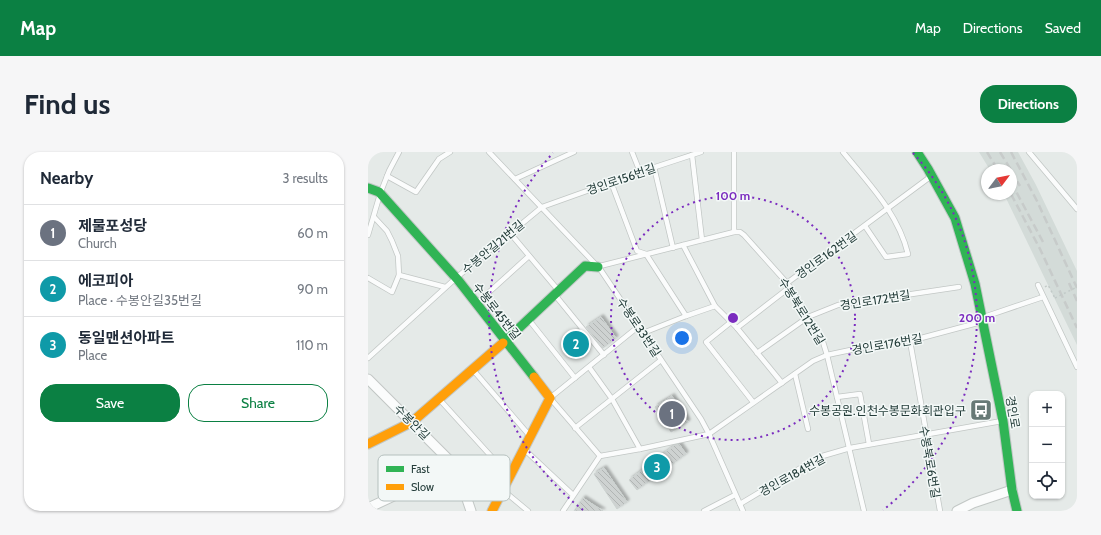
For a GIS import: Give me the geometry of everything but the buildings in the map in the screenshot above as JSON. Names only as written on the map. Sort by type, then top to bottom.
[{"type":"street","name":"경인로","points":[[917,152],[932,176],[954,218],[975,284],[1003,421],[1012,490],[1017,511]]},
{"type":"street","name":"수봉로45번길","points":[[368,188],[380,194],[456,278],[550,398]]},
{"type":"street","points":[[368,444],[412,422],[505,341],[574,275],[585,266],[598,267]]},
{"type":"street","name":"수봉안길","points":[[368,379],[444,455]]},
{"type":"street","points":[[510,475],[550,398]]},
{"type":"street","points":[[957,511],[973,503],[1012,490]]},
{"type":"street","points":[[368,508],[383,501]]},
{"type":"street","name":"수봉안길","points":[[467,501],[470,511]]},
{"type":"street","points":[[492,511],[497,501]]},
{"type":"lane","points":[[368,235],[380,194],[399,152]]},
{"type":"lane","points":[[387,176],[416,192],[439,159],[450,152]]},
{"type":"lane","name":"수봉로33번길","points":[[489,152],[598,267],[701,419],[743,511]]},
{"type":"lane","points":[[494,156],[497,152]]},
{"type":"lane","points":[[515,178],[574,152]]},
{"type":"lane","points":[[632,152],[640,172]]},
{"type":"lane","name":"경인로156번길","points":[[542,207],[701,152]]},
{"type":"lane","points":[[598,267],[734,232],[734,152]]},
{"type":"lane","points":[[843,152],[889,209]]},
{"type":"lane","points":[[1029,152],[1077,209]]},
{"type":"lane","points":[[692,155],[702,240]]},
{"type":"lane","points":[[654,167],[672,248]]},
{"type":"lane","name":"경인로162번길","points":[[737,328],[788,285],[932,176]]},
{"type":"lane","points":[[611,182],[637,251],[646,254],[686,316]]},
{"type":"lane","name":"수봉안길21번길","points":[[368,358],[445,287],[542,207]]},
{"type":"lane","name":"경인로162번길","points":[[865,226],[886,257],[908,254],[899,228],[889,209]]},
{"type":"lane","points":[[368,278],[392,292],[399,275],[398,256],[392,241],[387,231],[374,217]]},
{"type":"lane","name":"수봉북로12번길","points":[[734,232],[740,232],[788,285],[823,342],[850,448],[864,511]]},
{"type":"lane","points":[[510,233],[604,355]]},
{"type":"lane","points":[[683,245],[715,306],[737,328],[782,383]]},
{"type":"lane","points":[[476,304],[529,256]]},
{"type":"lane","points":[[399,275],[445,287]]},
{"type":"lane","points":[[1038,285],[1077,367]]},
{"type":"lane","name":"경인로172번길","points":[[757,353],[808,317],[838,305],[959,287]]},
{"type":"lane","points":[[983,319],[1043,297]]},
{"type":"lane","points":[[643,332],[715,306]]},
{"type":"lane","points":[[528,319],[575,378]]},
{"type":"lane","name":"경인로176번길","points":[[709,434],[814,361],[827,355],[892,341],[910,341],[983,319]]},
{"type":"lane","points":[[731,322],[706,342],[753,402]]},
{"type":"lane","points":[[550,398],[639,326]]},
{"type":"lane","name":"수봉북로6번길","points":[[910,341],[925,434],[940,511]]},
{"type":"lane","points":[[575,428],[662,360]]},
{"type":"lane","points":[[589,367],[612,399],[640,449]]},
{"type":"lane","points":[[473,369],[530,437]]},
{"type":"lane","points":[[795,374],[808,429]]},
{"type":"lane","points":[[837,397],[860,394],[868,444]]},
{"type":"lane","points":[[439,398],[490,455]]},
{"type":"lane","name":"수봉로45번길","points":[[550,398],[600,456]]},
{"type":"lane","name":"경인로184번길","points":[[740,504],[819,457],[868,444],[1003,421]]},
{"type":"lane","points":[[563,511],[600,456],[709,434]]},
{"type":"lane","points":[[524,448],[573,495]]},
{"type":"lane","points":[[704,511],[736,495]]},
{"type":"lane","points":[[510,496],[528,511]]},
{"type":"path","points":[[1048,285],[1055,298],[1077,287]]},
{"type":"shaded area","points":[[979,152],[1018,152],[1036,185],[1077,271],[1077,345],[1007,200],[1017,200],[1017,164],[986,164]]},
{"type":"railway","points":[[987,152],[994,164]]},
{"type":"railway","points":[[1000,152],[1007,164]]},
{"type":"railway","points":[[1011,152],[1037,201],[1077,288]]},
{"type":"railway","points":[[1017,181],[1020,186]]},
{"type":"railway","points":[[1017,193],[1043,242]]},
{"type":"railway","points":[[1014,200],[1040,249],[1077,328]]},
{"type":"railway","points":[[1069,283],[1077,301]]},
{"type":"traffic: fast","points":[[917,152],[955,218],[975,284],[1003,421],[1012,490],[1017,511]]},
{"type":"traffic: fast","points":[[368,188],[379,192],[458,280],[534,377]]},
{"type":"traffic: fast","points":[[503,343],[585,266],[598,267]]},
{"type":"traffic: slow","points":[[368,444],[412,422],[503,343]]},
{"type":"traffic: slow","points":[[510,476],[550,398],[534,377]]},
{"type":"traffic: slow","points":[[492,511],[497,501]]},
{"type":"place","name":"에코피아","points":[[576,344]]},
{"type":"place","name":"수봉공원.인천수봉문화회관입구","points":[[981,410]]},
{"type":"place","name":"제물포성당","points":[[672,414]]},
{"type":"place","name":"동일맨션아파트","points":[[657,467]]}]
